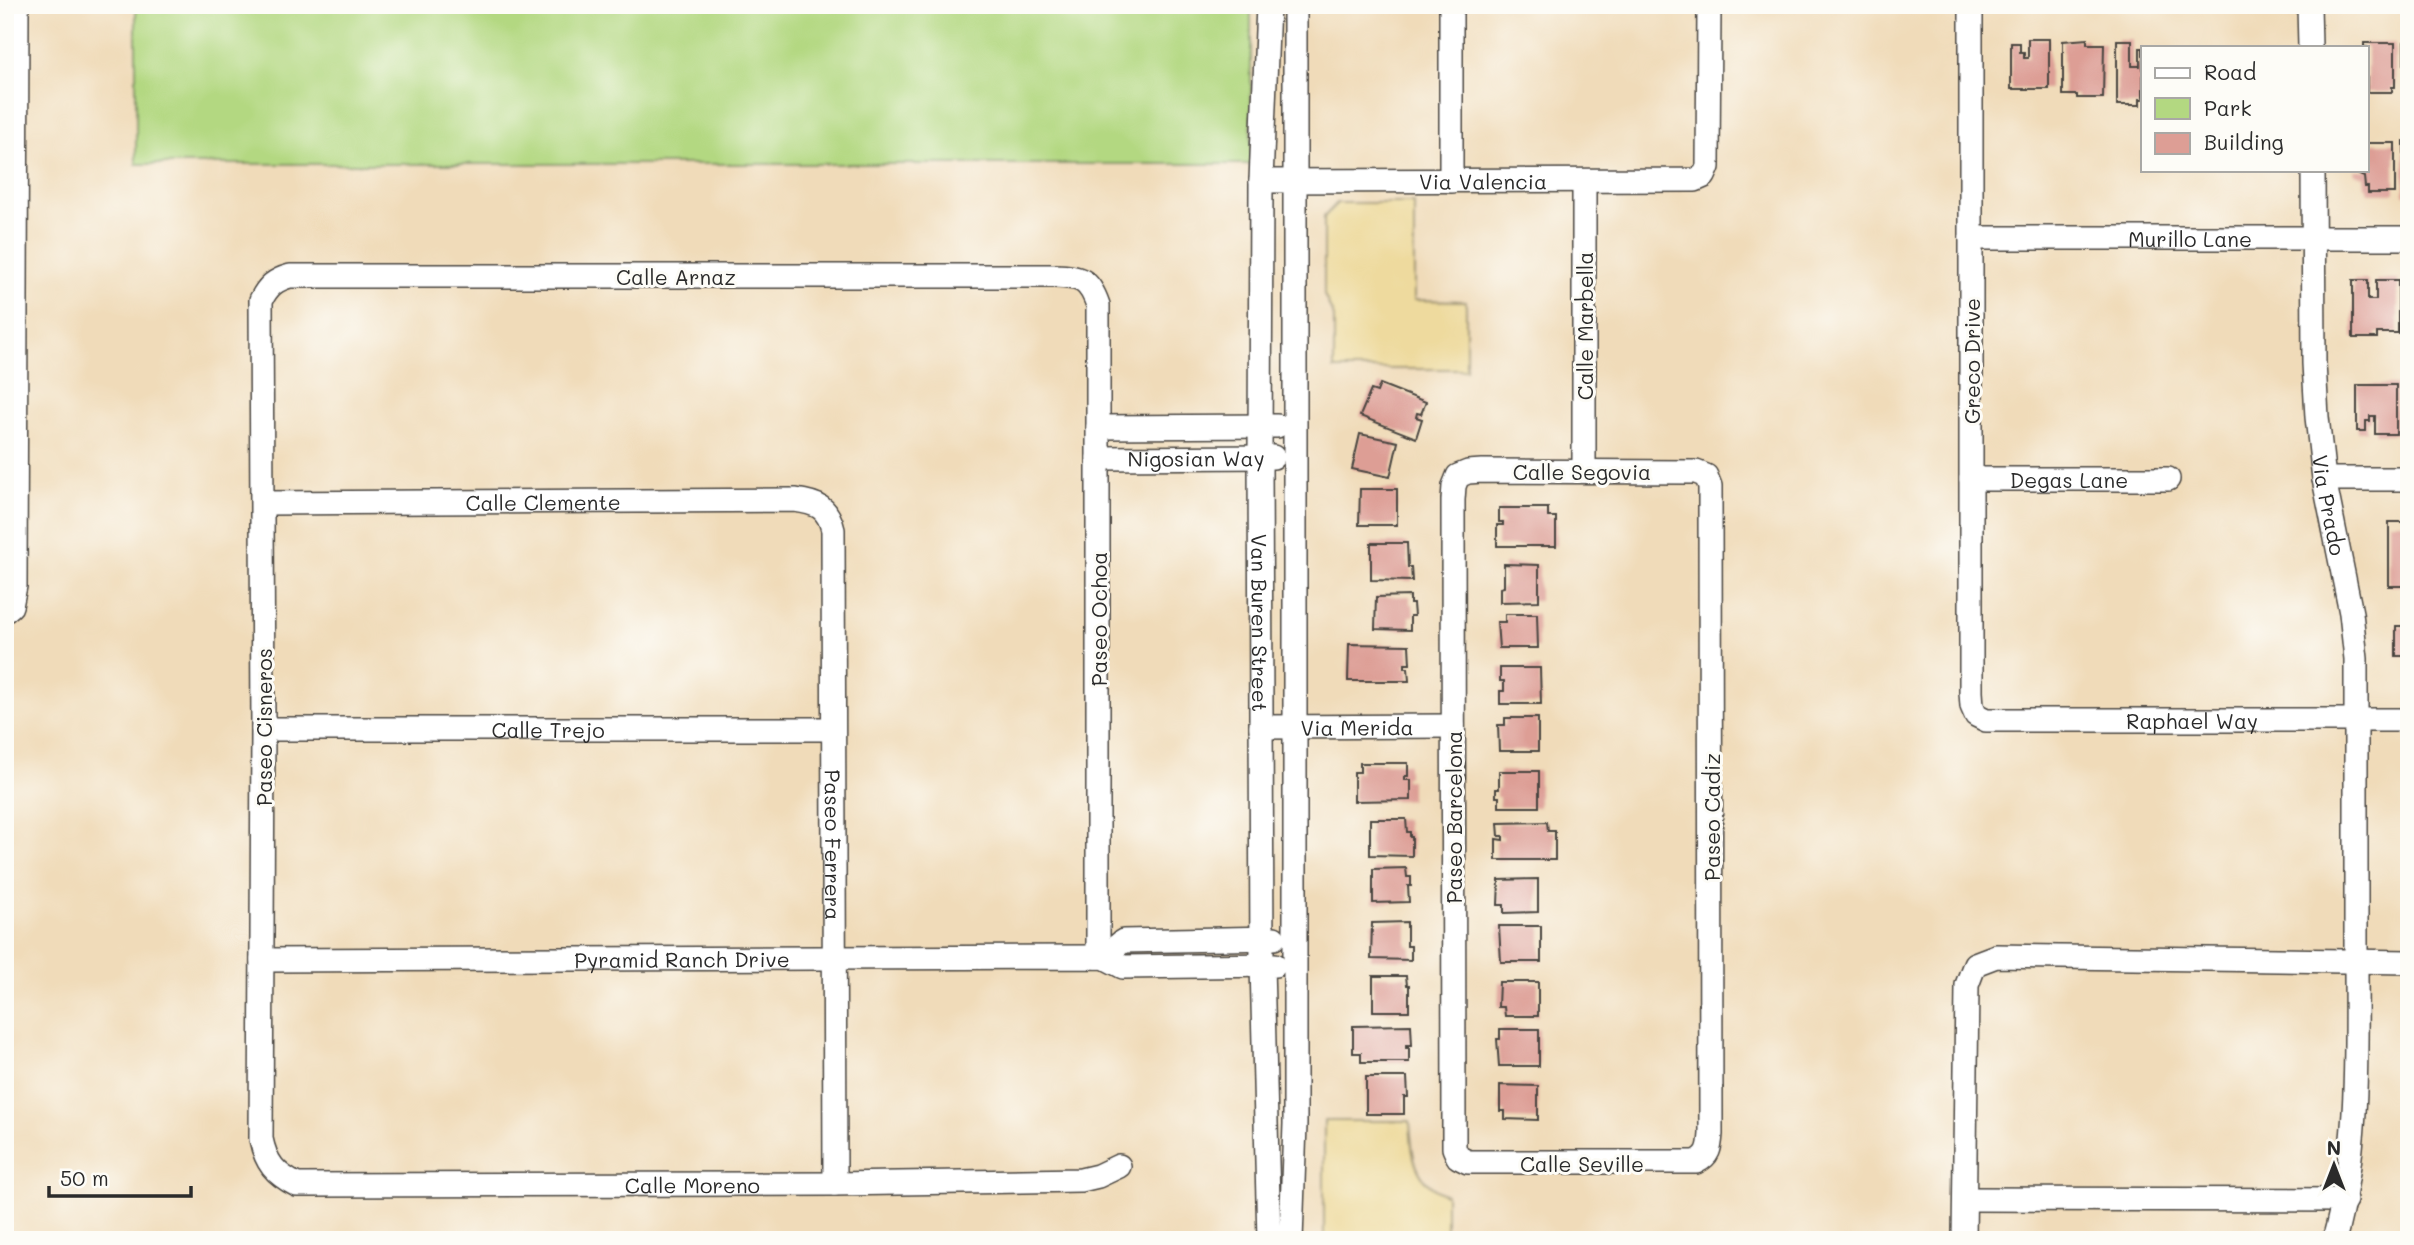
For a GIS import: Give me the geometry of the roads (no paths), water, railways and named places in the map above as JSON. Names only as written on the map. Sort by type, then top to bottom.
[{"type":"street","points":[[5,611],[11,606],[15,586],[17,5]]},
{"type":"street","name":"Van Buren Street","points":[[1268,5],[1261,181],[1260,458],[1262,965],[1269,1240]]},
{"type":"street","name":"Van Buren Street","points":[[1292,1240],[1296,965],[1295,5]]},
{"type":"street","points":[[1451,5],[1451,181]]},
{"type":"street","name":"Via Valencia","points":[[1261,181],[1695,180],[1704,176],[1708,167],[1709,5]]},
{"type":"street","name":"Greco Drive","points":[[1971,5],[1971,692],[1976,715]]},
{"type":"street","points":[[2309,5],[2310,46]]},
{"type":"street","name":"Via Prado","points":[[2313,172],[2314,363],[2317,416],[2324,480],[2351,613],[2356,659],[2354,1134],[2345,1200],[2334,1240]]},
{"type":"street","name":"Calle Marbella","points":[[1584,181],[1584,471]]},
{"type":"street","name":"Murillo Lane","points":[[1971,238],[2409,238]]},
{"type":"street","name":"Calle Arnaz","points":[[267,289],[276,280],[290,276],[1055,276],[1075,277],[1088,283]]},
{"type":"street","name":"Paseo Ochoa","points":[[1088,283],[1098,305],[1101,957]]},
{"type":"street","name":"Paseo Cisneros","points":[[267,289],[261,300],[261,1139],[264,1153],[271,1165]]},
{"type":"street","name":"Nigosian Way","points":[[1098,427],[1294,425]]},
{"type":"street","name":"Nigosian Way","points":[[1098,458],[1294,456]]},
{"type":"street","name":"Calle Segovia","points":[[1458,476],[1482,471],[1682,471],[1706,476]]},
{"type":"street","name":"Paseo Barcelona","points":[[1458,476],[1453,500],[1453,1134],[1458,1157]]},
{"type":"street","name":"Paseo Cadiz","points":[[1706,476],[1710,486],[1710,1148],[1706,1157]]},
{"type":"street","name":"Degas Lane","points":[[1971,479],[2168,480]]},
{"type":"street","points":[[2324,480],[2409,480]]},
{"type":"street","name":"Calle Clemente","points":[[263,503],[795,500],[811,502],[822,509]]},
{"type":"street","name":"Paseo Ferrera","points":[[822,509],[830,518],[833,530],[832,957],[835,1184]]},
{"type":"street","name":"Raphael Way","points":[[1976,715],[1986,720],[2409,720]]},
{"type":"street","name":"Via Merida","points":[[1261,727],[1453,726]]},
{"type":"street","name":"Calle Trejo","points":[[263,729],[832,729]]},
{"type":"street","name":"Pyramid Ranch Drive","points":[[1101,957],[1124,941],[1295,938]]},
{"type":"street","points":[[1964,1240],[1967,985],[1975,964],[1996,956],[2409,962]]},
{"type":"street","name":"Pyramid Ranch Drive","points":[[262,960],[1101,957],[1124,967],[1296,965]]},
{"type":"street","name":"Calle Seville","points":[[1458,1157],[1468,1162],[1482,1163],[1682,1163],[1696,1162],[1706,1157]]},
{"type":"street","name":"Calle Moreno","points":[[271,1165],[281,1177],[297,1185],[835,1184],[1081,1180],[1098,1176],[1119,1166]]},
{"type":"street","points":[[1965,1199],[2345,1200]]}]
